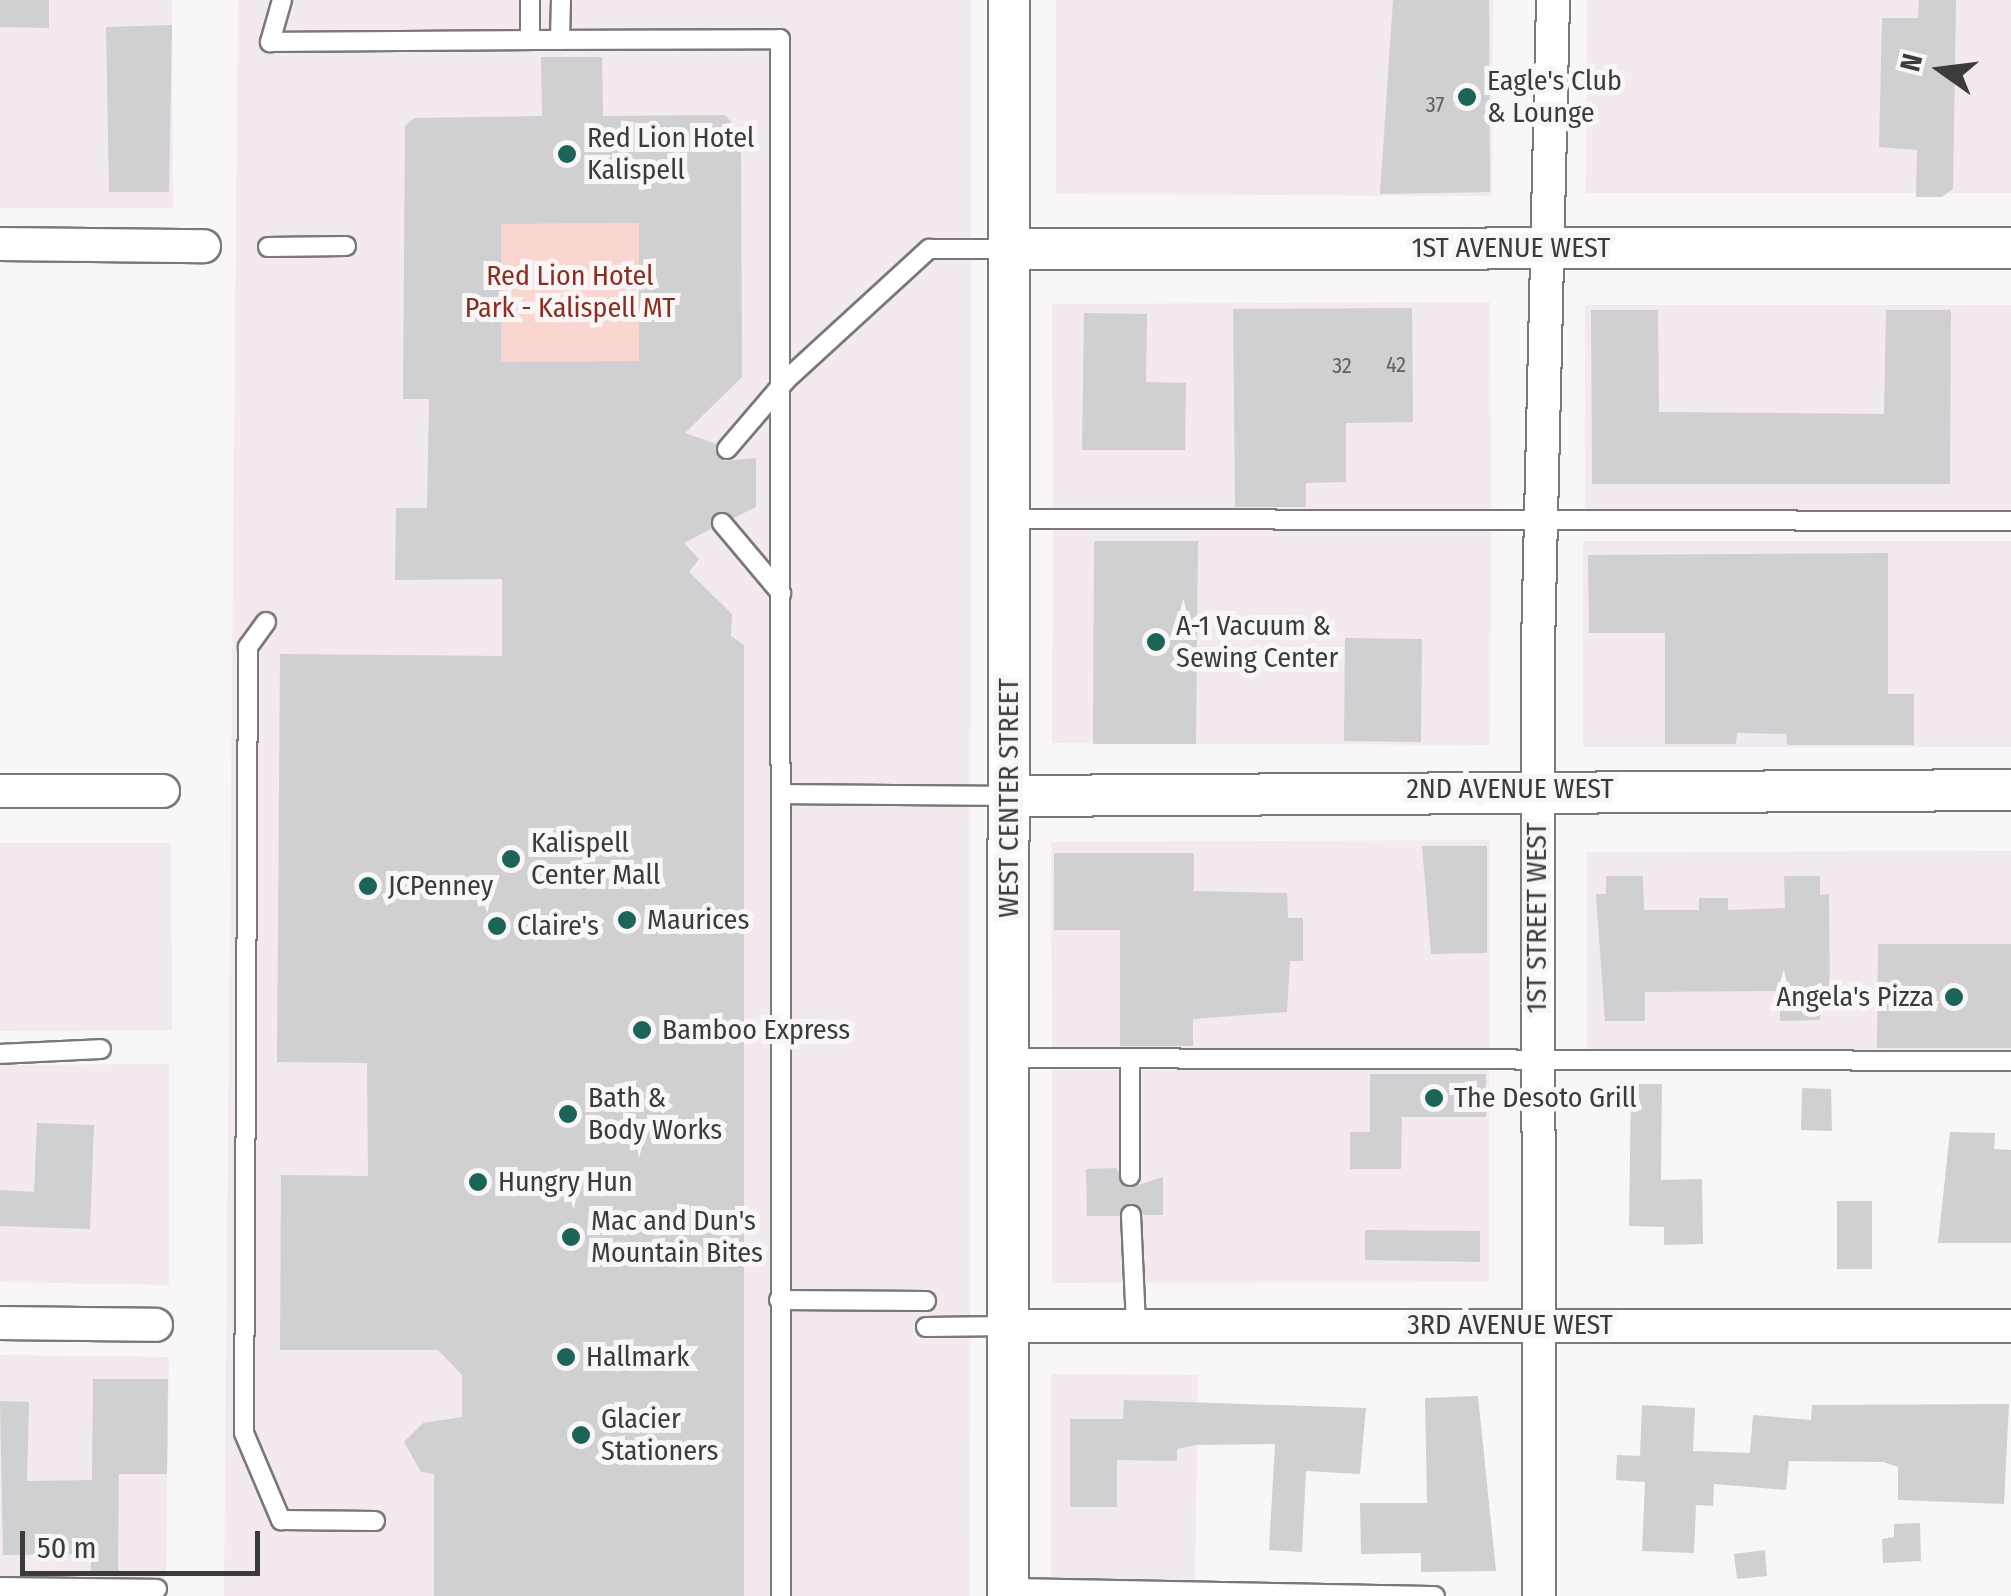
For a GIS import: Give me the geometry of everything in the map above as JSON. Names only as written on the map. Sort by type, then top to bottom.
[{"type":"street","name":"WEST CENTER STREET","points":[[1008,1592],[1009,0]]},
{"type":"street","name":"1ST STREET WEST","points":[[1538,1596],[1539,520],[1542,247],[1553,0]]},
{"type":"street","points":[[0,244],[204,246]]},
{"type":"street","name":"1ST AVENUE WEST","points":[[1011,249],[2011,248]]},
{"type":"street","name":"2ND AVENUE WEST","points":[[1009,796],[2011,790]]},
{"type":"street","points":[[0,791],[163,791]]},
{"type":"street","points":[[0,1323],[156,1325]]},
{"type":"street","name":"3RD AVENUE WEST","points":[[1009,1326],[2011,1326]]},
{"type":"lane","points":[[282,0],[270,42],[780,40],[787,379],[781,594],[781,1596]]},
{"type":"lane","points":[[530,0],[530,40]]},
{"type":"lane","points":[[560,40],[561,0]]},
{"type":"lane","points":[[268,247],[346,246]]},
{"type":"lane","points":[[727,448],[787,379],[929,249],[1011,249]]},
{"type":"lane","points":[[1008,519],[2011,520]]},
{"type":"lane","points":[[722,523],[781,594]]},
{"type":"lane","points":[[266,622],[248,648],[244,1433],[281,1520],[375,1521]]},
{"type":"lane","points":[[781,794],[1009,796]]},
{"type":"lane","points":[[0,1054],[101,1049]]},
{"type":"lane","points":[[1009,1058],[2011,1061]]},
{"type":"lane","points":[[1130,1059],[1130,1176]]},
{"type":"lane","points":[[1131,1215],[1136,1326]]},
{"type":"lane","points":[[779,1300],[926,1301]]},
{"type":"lane","points":[[926,1327],[1009,1326]]},
{"type":"lane","points":[[0,1587],[156,1589]]},
{"type":"lane","points":[[1008,1592],[1435,1596]]},
{"type":"shaded area","points":[[0,0],[172,0],[173,208],[0,208]]},
{"type":"shaded area","points":[[238,0],[971,0],[970,1596],[224,1596]]},
{"type":"shaded area","points":[[1056,0],[1493,0],[1492,196],[1056,194]]},
{"type":"shaded area","points":[[1587,0],[2011,0],[2011,193],[1586,193]]},
{"type":"shaded area","points":[[1490,302],[1491,512],[1053,514],[1052,304]]},
{"type":"shaded area","points":[[1585,305],[2011,305],[2011,515],[1585,515]]},
{"type":"shaded area","points":[[1053,530],[1491,531],[1490,745],[1052,743]]},
{"type":"shaded area","points":[[1583,541],[2011,541],[2011,747],[1583,747]]},
{"type":"shaded area","points":[[1490,840],[1490,1052],[1052,1053],[1051,842]]},
{"type":"shaded area","points":[[0,843],[171,843],[172,1030],[0,1031]]},
{"type":"shaded area","points":[[2011,851],[2011,1056],[1587,1057],[1587,852]]},
{"type":"shaded area","points":[[169,1064],[169,1285],[0,1282],[0,1065]]},
{"type":"shaded area","points":[[1489,1069],[1489,1282],[1052,1283],[1052,1070]]},
{"type":"shaded area","points":[[0,1355],[169,1357],[166,1578],[0,1577]]},
{"type":"shaded area","points":[[1051,1374],[1198,1375],[1195,1583],[1051,1580]]},
{"type":"green space","name":"Red Lion Hotel Park - Kalispell MT","points":[[639,223],[639,361],[501,362],[501,224]]},
{"type":"building","points":[[0,0],[49,0],[49,28],[0,27]]},
{"type":"building","points":[[1393,0],[1489,0],[1490,192],[1380,194]]},
{"type":"building","points":[[1919,0],[1956,0],[1953,189],[1942,197],[1916,197],[1917,150],[1879,147],[1882,18],[1918,18]]},
{"type":"building","points":[[172,25],[169,192],[109,192],[106,27]]},
{"type":"building","name":"Kalispell Center Mall","points":[[541,57],[602,57],[603,116],[725,115],[741,133],[742,377],[685,433],[716,444],[724,461],[756,458],[756,507],[734,518],[715,513],[711,529],[684,543],[699,559],[689,572],[732,614],[731,636],[744,645],[744,1596],[434,1596],[434,1474],[421,1472],[404,1442],[423,1423],[462,1417],[462,1375],[438,1350],[280,1350],[281,1175],[368,1176],[367,1063],[277,1062],[280,654],[502,656],[502,579],[395,580],[396,508],[427,508],[429,399],[403,399],[405,126],[414,118],[542,116]],"holes":[[[639,223],[639,361],[501,362],[501,224]]]},
{"type":"building","points":[[1412,308],[1413,422],[1346,423],[1346,482],[1306,483],[1306,507],[1235,507],[1233,309]]},
{"type":"building","points":[[1591,310],[1658,310],[1659,412],[1884,414],[1886,310],[1951,310],[1950,484],[1592,484]]},
{"type":"building","points":[[1084,313],[1147,314],[1146,382],[1186,383],[1185,450],[1082,450]]},
{"type":"building","points":[[1094,541],[1198,541],[1196,744],[1093,744]]},
{"type":"building","points":[[1888,553],[1888,694],[1914,694],[1914,745],[1787,745],[1786,734],[1737,733],[1736,744],[1665,744],[1665,633],[1589,633],[1588,555]]},
{"type":"building","points":[[1345,638],[1422,639],[1421,742],[1344,741]]},
{"type":"building","points":[[1422,846],[1487,846],[1487,953],[1431,954]]},
{"type":"building","points":[[1054,853],[1194,853],[1194,891],[1287,893],[1288,918],[1303,918],[1303,961],[1290,961],[1287,1012],[1193,1019],[1193,1046],[1120,1046],[1120,930],[1054,930]]},
{"type":"building","points":[[1606,876],[1643,876],[1644,910],[1699,910],[1699,898],[1728,898],[1728,910],[1785,908],[1784,876],[1820,876],[1820,895],[1829,894],[1830,1002],[1820,1002],[1820,1020],[1780,1021],[1780,991],[1645,992],[1645,1021],[1605,1021],[1596,894],[1606,894]]},
{"type":"building","points":[[1878,944],[2011,944],[2011,1048],[1877,1048]]},
{"type":"building","points":[[1370,1074],[1486,1074],[1486,1117],[1402,1117],[1401,1169],[1350,1169],[1350,1132],[1370,1132]]},
{"type":"building","points":[[1631,1084],[1662,1084],[1661,1180],[1702,1179],[1703,1244],[1664,1245],[1664,1227],[1629,1226]]},
{"type":"building","points":[[1802,1088],[1831,1089],[1832,1131],[1801,1130]]},
{"type":"building","points":[[37,1123],[94,1125],[90,1229],[0,1226],[0,1190],[34,1192]]},
{"type":"building","points":[[1950,1132],[1995,1133],[1994,1149],[2011,1150],[2011,1243],[1938,1243]]},
{"type":"building","points":[[1116,1168],[1129,1188],[1163,1177],[1163,1215],[1144,1215],[1131,1203],[1119,1216],[1087,1216],[1086,1169]]},
{"type":"building","points":[[1837,1201],[1872,1201],[1872,1269],[1837,1269]]},
{"type":"building","points":[[1365,1230],[1480,1231],[1480,1262],[1365,1260]]},
{"type":"building","points":[[93,1379],[168,1379],[167,1474],[119,1474],[118,1571],[91,1571],[91,1554],[3,1555],[0,1401],[29,1402],[27,1481],[92,1480]]},
{"type":"building","points":[[1478,1396],[1496,1571],[1421,1572],[1421,1553],[1361,1554],[1360,1503],[1427,1503],[1425,1398]]},
{"type":"building","points":[[1124,1400],[1366,1408],[1360,1474],[1306,1471],[1302,1552],[1269,1550],[1275,1444],[1195,1445],[1177,1449],[1177,1461],[1117,1460],[1117,1507],[1070,1507],[1070,1419],[1123,1419]]},
{"type":"building","points":[[2009,1404],[2004,1504],[1898,1500],[1898,1467],[1883,1462],[1789,1461],[1786,1490],[1714,1484],[1713,1506],[1696,1505],[1694,1553],[1642,1551],[1645,1482],[1616,1480],[1617,1455],[1640,1456],[1642,1405],[1695,1408],[1693,1451],[1750,1453],[1753,1415],[1811,1420],[1812,1405]]},
{"type":"building","points":[[1920,1523],[1921,1561],[1883,1563],[1882,1539],[1894,1537],[1894,1524]]},
{"type":"building","points":[[1765,1550],[1767,1576],[1737,1579],[1734,1554]]},
{"type":"place","name":"Eagle's Club & Lounge","points":[[1467,97]]},
{"type":"place","name":"Red Lion Hotel Kalispell","points":[[567,154]]},
{"type":"place","name":"A-1 Vacuum & Sewing Center","points":[[1156,642]]},
{"type":"place","name":"Kalispell Center Mall","points":[[511,859]]},
{"type":"place","name":"JCPenney","points":[[368,886]]},
{"type":"place","name":"Maurices","points":[[627,920]]},
{"type":"place","name":"Claire's","points":[[497,926]]},
{"type":"place","name":"Angela's Pizza","points":[[1954,997]]},
{"type":"place","name":"Bamboo Express","points":[[642,1030]]},
{"type":"place","name":"The Desoto Grill","points":[[1434,1098]]},
{"type":"place","name":"Bath & Body Works","points":[[568,1114]]},
{"type":"place","name":"Hungry Hun","points":[[478,1182]]},
{"type":"place","name":"Mac and Dun's Mountain Bites","points":[[571,1237]]},
{"type":"place","name":"Hallmark","points":[[566,1357]]},
{"type":"place","name":"Glacier Stationers","points":[[581,1435]]}]
